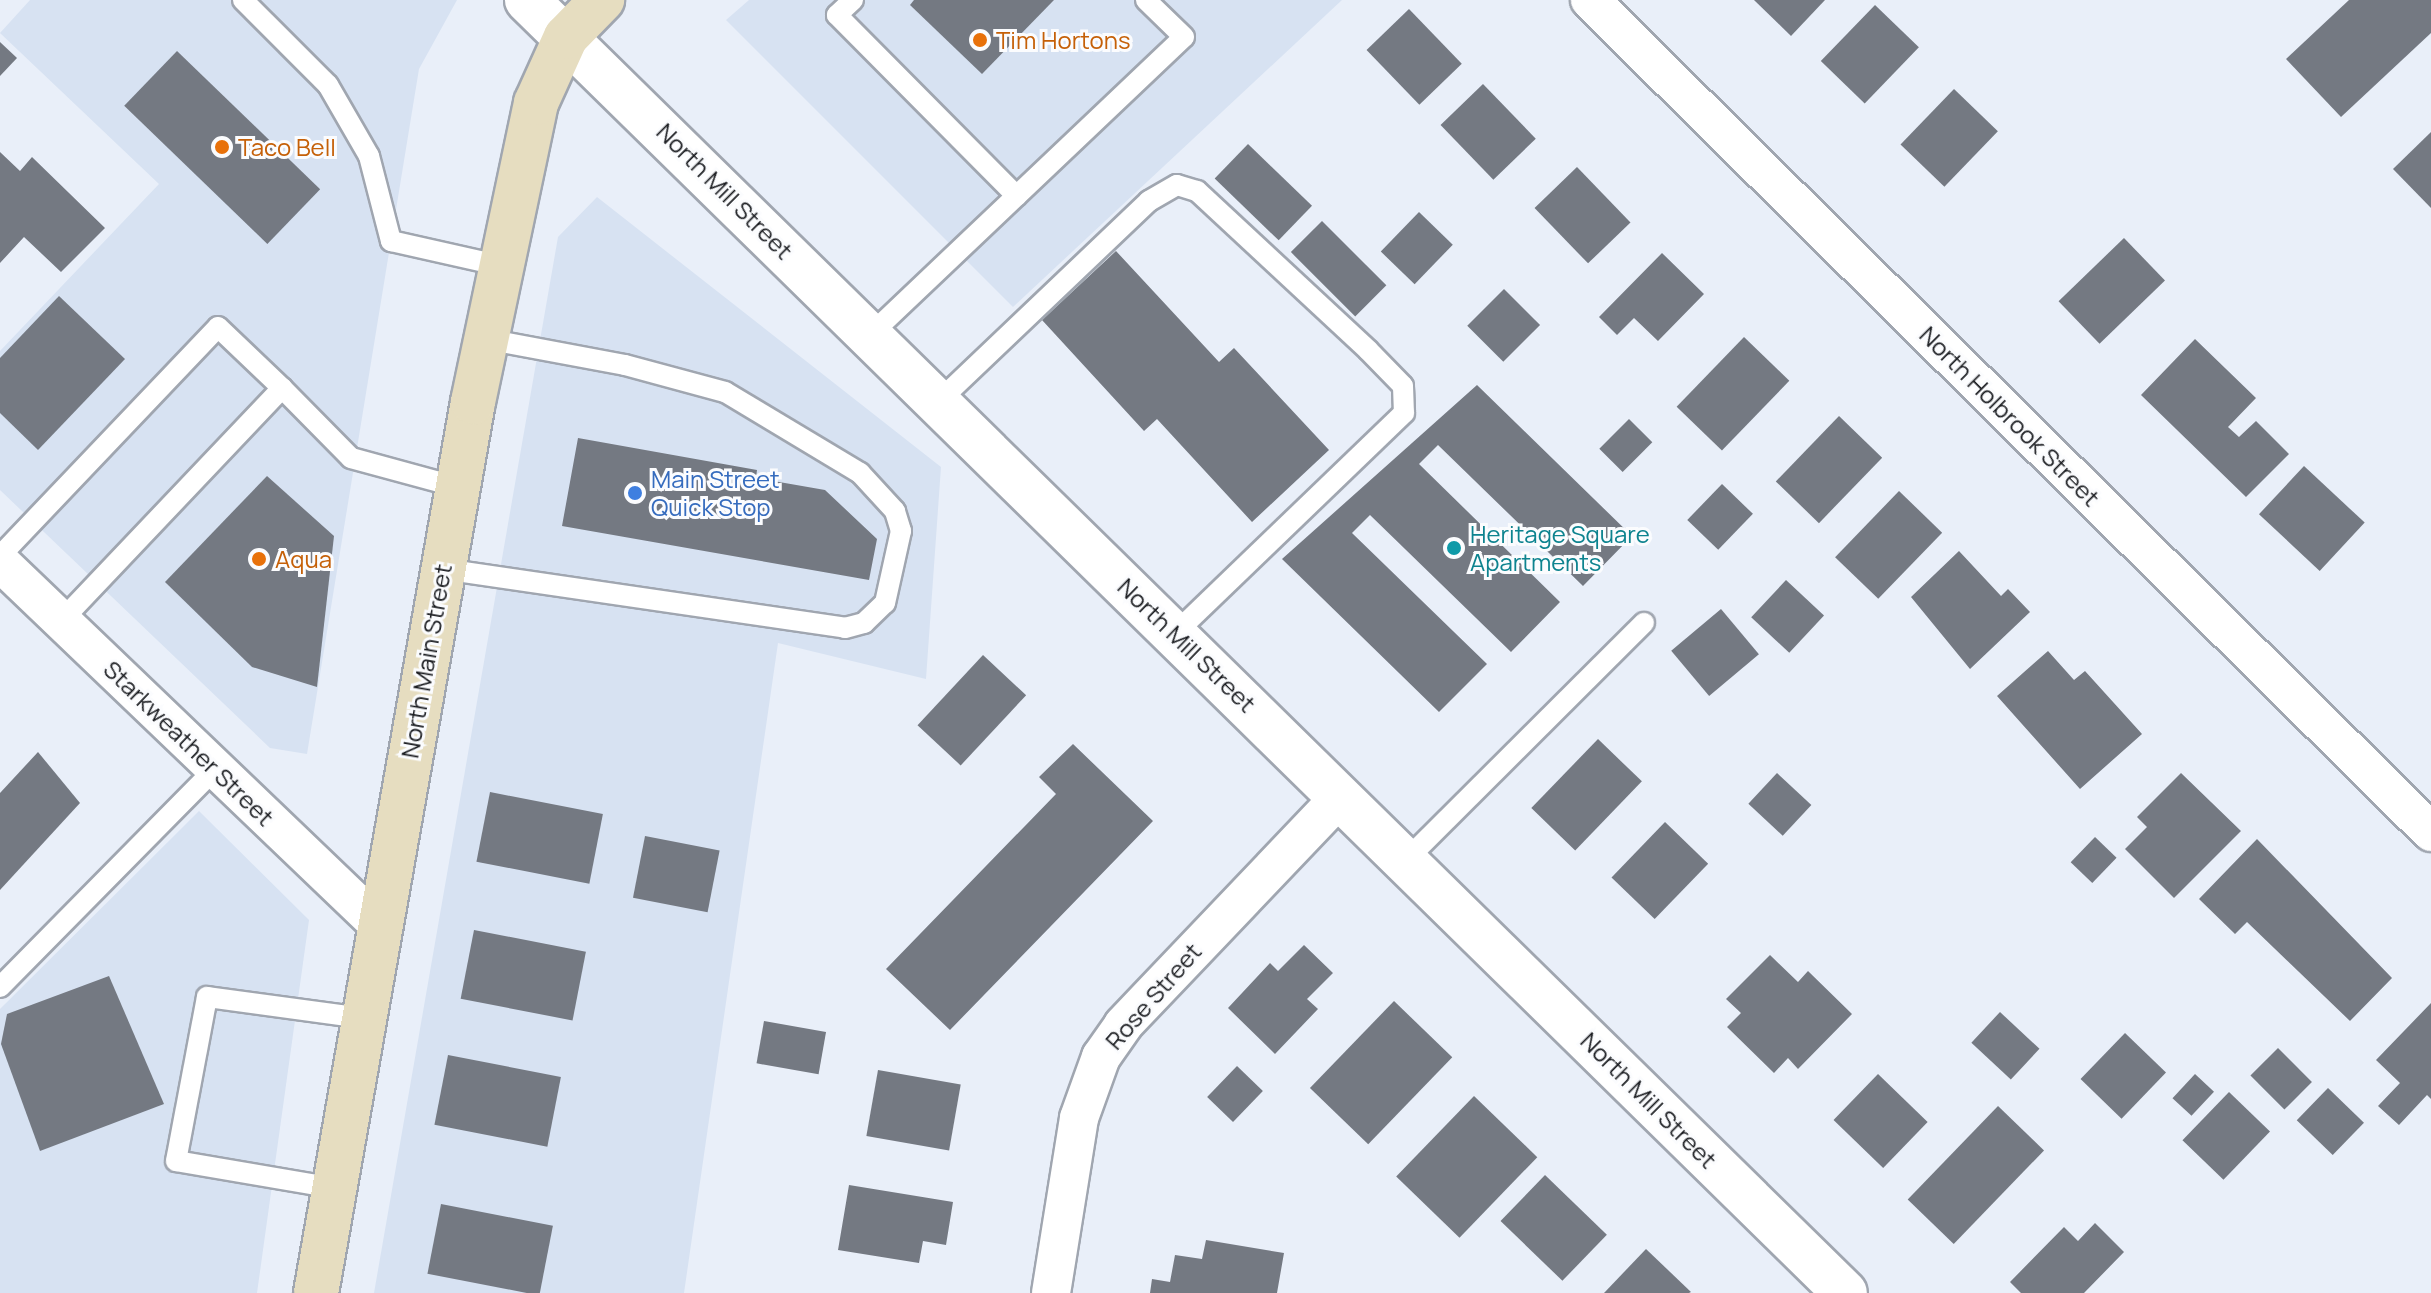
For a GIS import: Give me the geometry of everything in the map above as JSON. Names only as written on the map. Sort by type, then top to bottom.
[{"type":"main road","name":"North Main Street","points":[[316,1293],[378,924],[458,487],[536,103],[566,37],[602,0]]},
{"type":"street","name":"North Mill Street","points":[[527,0],[871,334],[1845,1293]]},
{"type":"street","name":"North Holbrook Street","points":[[1590,0],[2431,832]]},
{"type":"street","name":"Starkweather Street","points":[[0,559],[378,924]]},
{"type":"street","name":"Rose Street","points":[[1051,1293],[1079,1118],[1101,1057],[1123,1025],[1341,796]]},
{"type":"lane","points":[[243,0],[328,85],[369,156],[391,241],[502,266]]},
{"type":"lane","points":[[853,0],[837,15],[1017,196]]},
{"type":"lane","points":[[871,334],[1184,37],[1146,0]]},
{"type":"lane","points":[[939,401],[1149,201],[1177,185],[1197,191],[1368,350],[1403,386],[1404,413],[1175,633]]},
{"type":"lane","points":[[0,559],[218,327],[351,458],[458,487]]},
{"type":"lane","points":[[443,569],[845,628],[864,623],[885,603],[901,531],[895,511],[860,473],[725,392],[625,365],[486,339]]},
{"type":"lane","points":[[62,620],[282,388]]},
{"type":"lane","points":[[1406,860],[1644,623]]},
{"type":"lane","points":[[0,987],[216,768]]},
{"type":"lane","points":[[334,1188],[176,1161],[207,997],[362,1018]]},
{"type":"shaded area","points":[[30,0],[457,0],[419,69],[307,754],[270,748],[0,490],[0,351],[159,184],[0,33]]},
{"type":"shaded area","points":[[749,0],[1342,0],[1013,307],[726,20]]},
{"type":"shaded area","points":[[597,197],[941,467],[926,679],[778,643],[684,1293],[374,1293],[558,237]]},
{"type":"shaded area","points":[[199,811],[309,920],[257,1293],[0,1293],[0,1009]]},
{"type":"building","name":"Tim Hortons","points":[[914,0],[1054,0],[982,74],[910,5]]},
{"type":"building","points":[[1754,0],[1825,0],[1791,36]]},
{"type":"building","points":[[2349,0],[2431,0],[2431,33],[2341,117],[2286,59]]},
{"type":"building","points":[[1875,5],[1919,47],[1865,103],[1821,61]]},
{"type":"building","points":[[1409,9],[1462,64],[1419,105],[1367,50]]},
{"type":"building","points":[[0,42],[17,58],[0,76]]},
{"type":"building","name":"Taco Bell","points":[[177,51],[320,189],[267,244],[124,106]]},
{"type":"building","points":[[1483,84],[1536,139],[1493,180],[1441,125]]},
{"type":"building","points":[[1954,89],[1998,131],[1944,187],[1901,144]]},
{"type":"building","points":[[2431,132],[2431,208],[2393,169]]},
{"type":"building","points":[[1248,144],[1312,206],[1279,240],[1215,179]]},
{"type":"building","points":[[0,152],[20,171],[32,157],[105,228],[61,272],[24,237],[0,263]]},
{"type":"building","points":[[1577,167],[1630,222],[1588,263],[1535,208]]},
{"type":"building","points":[[1419,212],[1453,245],[1415,284],[1381,252]]},
{"type":"building","points":[[1322,221],[1386,285],[1355,316],[1291,252]]},
{"type":"building","points":[[2124,238],[2165,280],[2100,344],[2059,301]]},
{"type":"building","points":[[1116,251],[1219,362],[1234,348],[1329,450],[1252,522],[1157,419],[1144,431],[1042,320]]},
{"type":"building","points":[[1662,253],[1704,294],[1658,341],[1634,318],[1617,335],[1599,317]]},
{"type":"building","points":[[1504,289],[1540,325],[1503,362],[1467,326]]},
{"type":"building","points":[[59,296],[125,359],[38,450],[0,413],[0,358]]},
{"type":"building","points":[[1744,337],[1789,381],[1722,451],[1677,407]]},
{"type":"building","points":[[2195,339],[2256,398],[2228,427],[2239,437],[2256,421],[2289,454],[2246,497],[2141,395]]},
{"type":"building","name":"Heritage Square Apartments","points":[[1477,385],[1632,536],[1583,586],[1438,445],[1419,464],[1560,602],[1511,652],[1370,515],[1352,533],[1487,664],[1439,712],[1282,559]]},
{"type":"building","points":[[1839,416],[1882,458],[1819,523],[1776,481]]},
{"type":"building","points":[[1629,419],[1652,442],[1623,472],[1599,449]]},
{"type":"building","points":[[578,438],[757,470],[756,478],[825,490],[877,539],[869,580],[562,526]]},
{"type":"building","points":[[2304,466],[2365,523],[2320,571],[2259,514]]},
{"type":"building","name":"Aqua","points":[[267,476],[334,536],[317,687],[252,667],[165,582]]},
{"type":"building","points":[[1722,484],[1753,514],[1718,550],[1687,520]]},
{"type":"building","points":[[1899,491],[1942,533],[1878,599],[1835,557]]},
{"type":"building","points":[[1959,551],[2001,596],[2008,589],[2030,612],[1970,669],[1911,597]]},
{"type":"building","points":[[1786,580],[1824,615],[1789,653],[1751,617]]},
{"type":"building","points":[[1721,609],[1759,654],[1709,696],[1671,651]]},
{"type":"building","points":[[2048,651],[2074,680],[2085,671],[2142,734],[2080,789],[1997,696]]},
{"type":"building","points":[[983,655],[1026,695],[961,765],[918,725]]},
{"type":"building","points":[[1598,739],[1642,781],[1575,850],[1531,808]]},
{"type":"building","points":[[1073,744],[1153,821],[950,1030],[886,969],[1056,794],[1039,777]]},
{"type":"building","points":[[38,752],[80,803],[0,890],[0,793]]},
{"type":"building","points":[[1777,773],[1811,805],[1783,836],[1748,804]]},
{"type":"building","points":[[2181,773],[2241,831],[2174,898],[2125,849],[2147,827],[2137,817]]},
{"type":"building","points":[[490,792],[603,814],[589,884],[476,862]]},
{"type":"building","points":[[1665,822],[1708,864],[1655,919],[1612,877]]},
{"type":"building","points":[[645,836],[720,851],[708,912],[633,898]]},
{"type":"building","points":[[2095,837],[2117,858],[2092,883],[2071,862]]},
{"type":"building","points":[[2257,839],[2392,978],[2350,1021],[2247,922],[2235,934],[2199,899]]},
{"type":"building","points":[[474,930],[586,952],[573,1020],[461,999]]},
{"type":"building","points":[[1304,945],[1333,973],[1307,999],[1318,1009],[1275,1054],[1228,1008],[1270,963],[1278,971]]},
{"type":"building","points":[[1770,955],[1798,982],[1808,971],[1852,1014],[1798,1069],[1788,1058],[1774,1073],[1727,1027],[1741,1013],[1726,999]]},
{"type":"building","points":[[109,976],[164,1104],[40,1151],[1,1044],[7,1014]]},
{"type":"building","points":[[1394,1001],[1452,1057],[1368,1144],[1310,1088]]},
{"type":"building","points":[[2431,1003],[2431,1099],[2427,1095],[2399,1125],[2378,1106],[2400,1083],[2376,1060]]},
{"type":"building","points":[[2000,1012],[2039,1049],[2011,1080],[1971,1043]]},
{"type":"building","points":[[764,1021],[826,1032],[819,1074],[757,1063]]},
{"type":"building","points":[[2125,1033],[2166,1073],[2122,1119],[2081,1079]]},
{"type":"building","points":[[2278,1048],[2312,1082],[2284,1110],[2250,1076]]},
{"type":"building","points":[[448,1055],[561,1077],[547,1147],[434,1125]]},
{"type":"building","points":[[1237,1066],[1263,1091],[1233,1122],[1207,1097]]},
{"type":"building","points":[[878,1070],[961,1085],[949,1151],[866,1136]]},
{"type":"building","points":[[1878,1074],[1928,1122],[1883,1168],[1834,1120]]},
{"type":"building","points":[[2195,1074],[2214,1092],[2192,1116],[2172,1098]]},
{"type":"building","points":[[2328,1088],[2364,1123],[2333,1155],[2297,1120]]},
{"type":"building","points":[[2229,1092],[2270,1132],[2223,1180],[2182,1140]]},
{"type":"building","points":[[1474,1096],[1537,1157],[1460,1238],[1396,1177]]},
{"type":"building","points":[[1998,1106],[2044,1150],[1954,1244],[1908,1200]]},
{"type":"building","points":[[1545,1175],[1607,1235],[1562,1281],[1501,1221]]},
{"type":"building","points":[[849,1185],[953,1202],[946,1245],[923,1241],[919,1263],[838,1250]]},
{"type":"building","points":[[441,1204],[553,1226],[540,1293],[427,1274]]},
{"type":"building","points":[[2095,1223],[2124,1252],[2084,1293],[2021,1293],[2010,1282],[2064,1227],[2078,1241]]},
{"type":"building","points":[[1206,1240],[1284,1253],[1277,1293],[1150,1293],[1152,1279],[1170,1282],[1175,1255],[1202,1259]]},
{"type":"building","points":[[1646,1249],[1691,1292],[1604,1293]]},
{"type":"place","name":"Tim Hortons","points":[[980,40]]},
{"type":"place","name":"Taco Bell","points":[[222,147]]},
{"type":"place","name":"Main Street Quick Stop","points":[[635,493]]},
{"type":"place","name":"Heritage Square Apartments","points":[[1454,548]]},
{"type":"place","name":"Aqua","points":[[259,559]]}]
